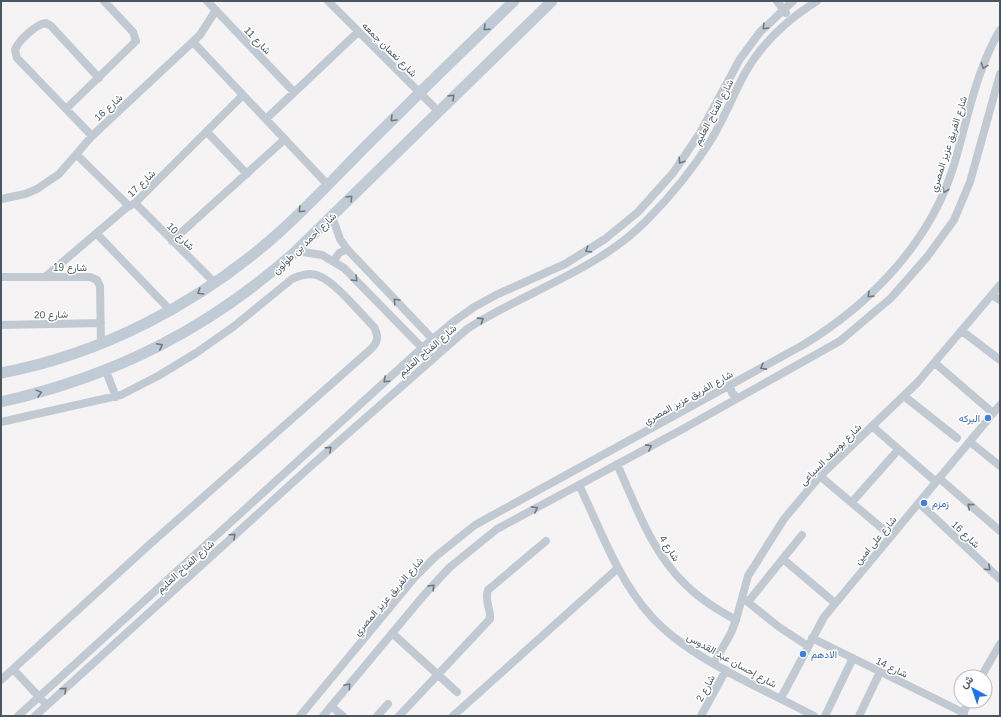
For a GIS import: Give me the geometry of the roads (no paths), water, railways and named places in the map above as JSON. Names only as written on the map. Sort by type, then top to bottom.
[{"type":"street","points":[[66,109],[136,41],[133,32],[104,1]]},
{"type":"street","name":"شارع 11","points":[[207,1],[294,92]]},
{"type":"street","name":"شارع نعمان جمعه","points":[[328,1],[438,111]]},
{"type":"street","points":[[1,373],[34,366],[101,344],[170,310],[214,283],[274,237],[514,1]]},
{"type":"street","name":"شارع احمد بن طولون","points":[[1,402],[40,393],[106,371],[176,338],[219,311],[269,276],[552,1]]},
{"type":"street","points":[[777,1],[791,19]]},
{"type":"street","points":[[794,1],[802,10]]},
{"type":"street","name":"شارع الفتاح العليم","points":[[18,716],[433,339],[474,307],[498,294],[565,264],[605,239],[638,212],[673,173],[700,133],[740,59],[760,32],[783,9],[794,1]]},
{"type":"street","name":"شارع الفتاح العليم","points":[[35,716],[306,470],[442,349],[467,329],[494,312],[572,274],[614,248],[646,221],[684,180],[711,140],[746,71],[766,43],[791,19],[817,1]]},
{"type":"street","name":"شارع 16","points":[[1,199],[25,194],[48,182],[59,174],[92,136],[193,42],[206,27],[216,10]]},
{"type":"street","points":[[92,136],[16,55],[16,47],[38,26],[43,23],[48,24],[99,78]]},
{"type":"street","name":"شارع الفريق عزيز المصري","points":[[300,716],[415,577],[456,538],[475,524],[730,385],[831,328],[856,309],[878,287],[918,239],[933,217],[945,193],[980,76],[1000,30]]},
{"type":"street","points":[[266,119],[358,32]]},
{"type":"street","points":[[193,42],[327,184]]},
{"type":"street","points":[[323,716],[392,633],[450,567],[474,546],[497,529],[713,412],[840,341],[891,298],[927,257],[954,220],[970,182],[1000,74]]},
{"type":"street","name":"شارع 17","points":[[45,277],[132,205],[243,95]]},
{"type":"street","points":[[207,132],[247,174]]},
{"type":"street","points":[[172,241],[285,139]]},
{"type":"street","name":"شارع 10","points":[[77,154],[172,241],[214,283]]},
{"type":"street","points":[[638,212],[646,221]]},
{"type":"street","points":[[332,216],[340,239],[346,249],[442,349]]},
{"type":"street","points":[[97,234],[170,310]]},
{"type":"street","points":[[334,261],[339,253],[346,249]]},
{"type":"street","points":[[296,251],[309,252],[334,261],[344,268],[432,358]]},
{"type":"street","points":[[1,422],[116,397],[158,376],[196,353],[233,327],[292,279],[300,275],[309,274],[326,279],[374,327],[377,332],[377,339],[371,349],[148,545],[1,680]]},
{"type":"street","name":"شارع 19","points":[[1,277],[90,277],[95,279],[100,286],[101,344]]},
{"type":"street","name":"شارع يوسف السباعى","points":[[714,663],[731,633],[745,600],[748,576],[768,542],[788,513],[820,476],[904,396],[935,363],[1000,285]]},
{"type":"street","points":[[992,294],[1000,300]]},
{"type":"street","points":[[401,325],[406,322],[406,312]]},
{"type":"street","name":"شارع 20","points":[[1,325],[101,323]]},
{"type":"street","points":[[962,331],[1000,360]]},
{"type":"street","points":[[935,363],[993,412]]},
{"type":"street","points":[[106,371],[116,397]]},
{"type":"street","points":[[730,385],[732,393],[738,398]]},
{"type":"street","points":[[904,396],[956,438]]},
{"type":"street","points":[[705,399],[711,404],[713,412]]},
{"type":"street","name":"شارع على امين","points":[[781,698],[824,617],[1000,405]]},
{"type":"street","points":[[872,426],[898,450],[1000,531]]},
{"type":"street","points":[[970,442],[1000,466]]},
{"type":"street","points":[[852,502],[898,450]]},
{"type":"street","name":"شارع 4","points":[[617,464],[650,536],[666,562],[686,585],[704,600],[736,620]]},
{"type":"street","points":[[820,476],[891,536]]},
{"type":"street","name":"شارع إحسان عبد القدوس","points":[[579,485],[618,568],[633,594],[650,615],[669,634],[690,650],[814,716]]},
{"type":"street","name":"شارع 16","points":[[919,503],[1000,579]]},
{"type":"street","points":[[745,600],[783,559],[802,535]]},
{"type":"street","points":[[399,716],[490,619],[490,612],[486,598],[488,590],[546,541]]},
{"type":"street","points":[[783,559],[835,603]]},
{"type":"street","points":[[454,716],[618,568]]},
{"type":"street","name":"شارع 14","points":[[745,600],[779,627],[810,642],[853,658],[963,714]]},
{"type":"street","points":[[392,633],[457,692]]},
{"type":"street","points":[[986,669],[1000,644]]},
{"type":"street","points":[[825,716],[853,658]]},
{"type":"street","points":[[13,669],[47,706]]},
{"type":"street","name":"شارع 2","points":[[701,716],[726,670]]},
{"type":"street","points":[[859,716],[880,672]]},
{"type":"street","points":[[377,716],[388,704]]},
{"type":"street","points":[[331,706],[343,716]]},
{"type":"place","name":"البركه","points":[[988,418]]},
{"type":"place","name":"زمزم","points":[[924,503]]},
{"type":"place","name":"الادهم","points":[[803,654]]}]
